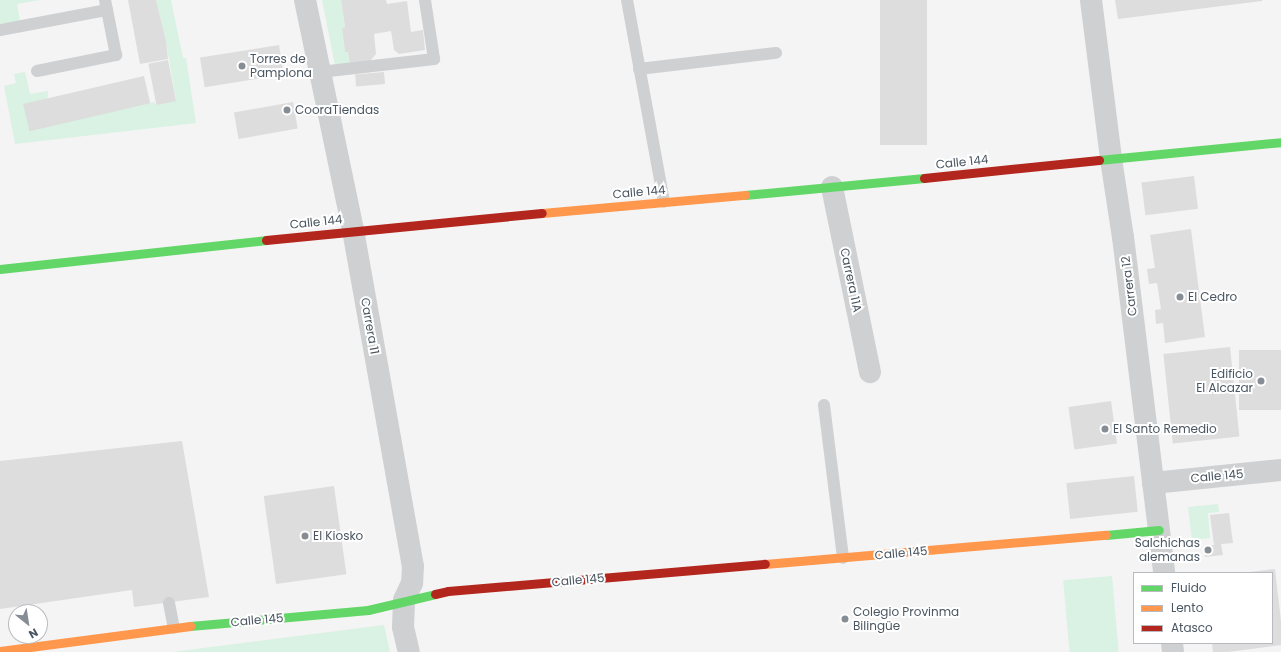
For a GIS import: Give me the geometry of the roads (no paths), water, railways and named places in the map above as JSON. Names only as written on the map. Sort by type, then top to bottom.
[{"type":"street","name":"Carrera 11","points":[[305,0],[353,230],[413,566],[412,583],[404,600],[404,627],[409,652]]},
{"type":"street","name":"Carrera 12","points":[[1091,0],[1111,159],[1123,237],[1164,572]]},
{"type":"street","name":"Calle 144","points":[[0,269],[353,230],[832,187],[1281,142]]},
{"type":"street","name":"Carrera 11A","points":[[832,187],[870,372]]},
{"type":"street","name":"Calle 145","points":[[1153,483],[1281,470]]},
{"type":"street","name":"Calle 145","points":[[0,650],[174,628],[368,610],[404,600],[448,591],[1159,530]]},
{"type":"lane","points":[[320,72],[435,65],[425,0]]},
{"type":"lane","points":[[627,0],[664,202]]},
{"type":"lane","points":[[0,30],[106,5],[116,55],[37,71]]},
{"type":"lane","points":[[639,68],[776,53]]},
{"type":"lane","points":[[824,405],[842,558]]},
{"type":"lane","points":[[169,603],[174,628]]},
{"type":"place","name":"Torres de Pamplona","points":[[242,66]]},
{"type":"place","name":"CooraTiendas","points":[[287,110]]},
{"type":"place","name":"El Cedro","points":[[1180,297]]},
{"type":"place","name":"Edificio El Alcazar","points":[[1261,381]]},
{"type":"place","name":"El Santo Remedio","points":[[1105,429]]},
{"type":"place","name":"El Kiosko","points":[[305,536]]},
{"type":"place","name":"Salchichas alemanas","points":[[1208,550]]},
{"type":"place","name":"Colegio Provinma Bilingüe","points":[[845,619]]}]
